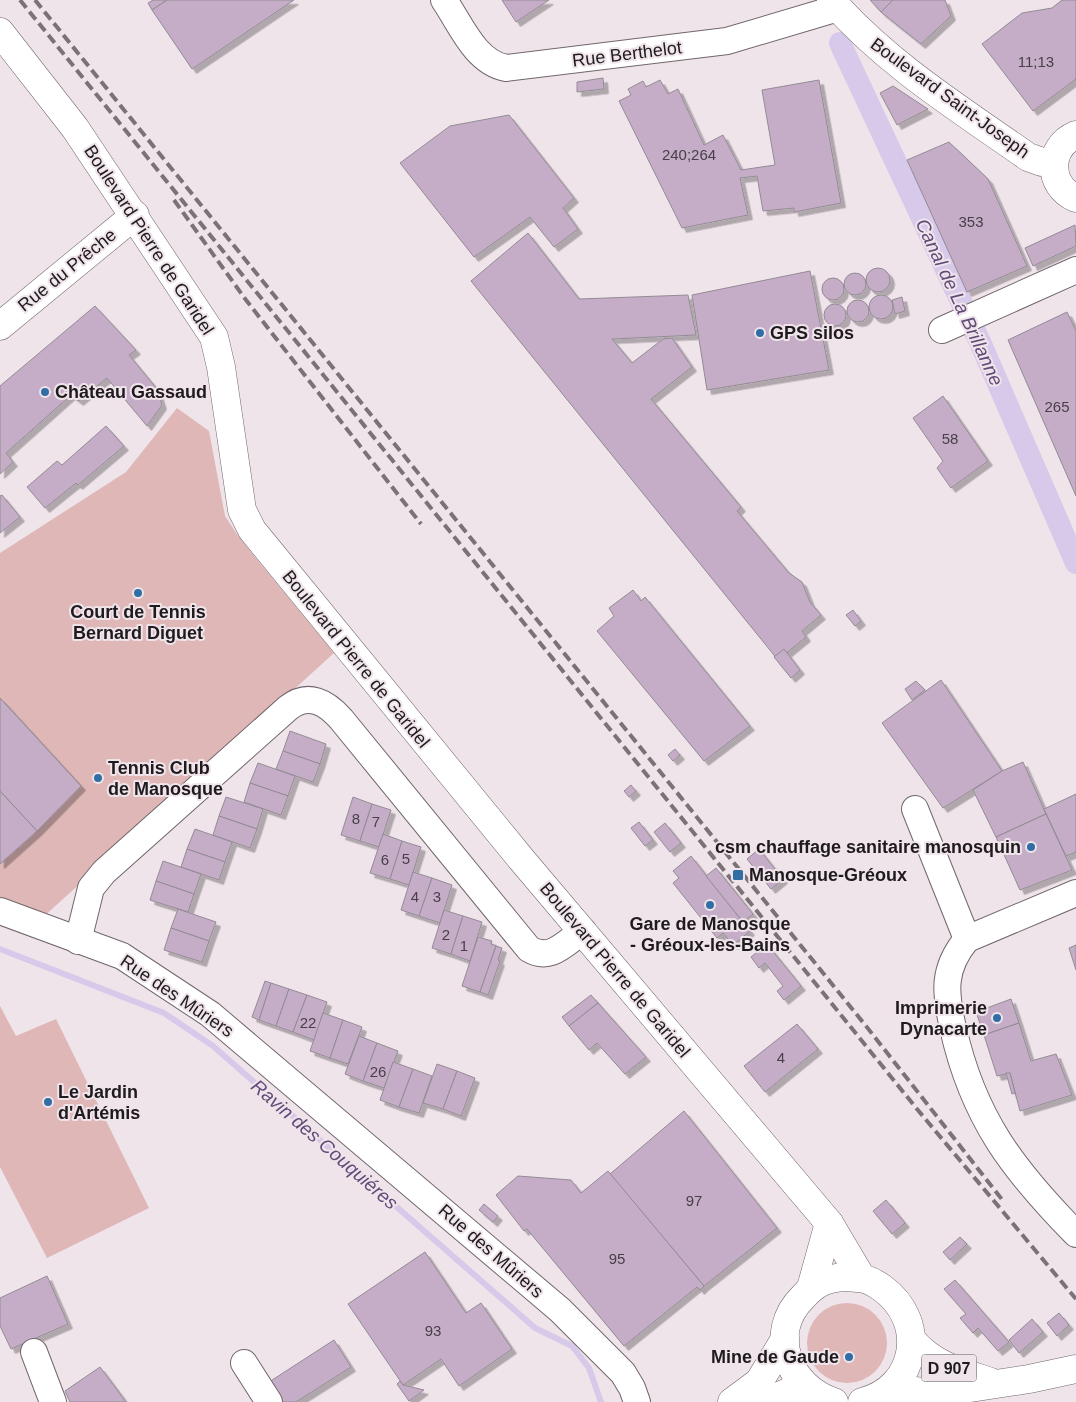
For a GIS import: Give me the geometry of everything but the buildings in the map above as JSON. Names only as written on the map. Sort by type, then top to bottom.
[{"type":"street","name":"Rue Berthelot","points":[[444,0],[483,58],[496,66],[506,68],[727,41],[835,4]]},
{"type":"street","name":"Boulevard Saint-Joseph","points":[[835,4],[867,38],[895,62],[955,106],[1028,157],[1042,162],[1054,161]]},
{"type":"street","name":"Boulevard Pierre de Garidel","points":[[0,32],[76,128],[214,337],[242,510],[252,530],[352,655],[830,1223],[861,1278]]},
{"type":"street","points":[[1076,135],[1063,144],[1054,161],[1054,170],[1060,186],[1076,198]]},
{"type":"street","name":"Rue du Prêche","points":[[0,326],[135,215]]},
{"type":"street","points":[[959,323],[1076,270]]},
{"type":"street","points":[[78,941],[91,888],[104,872],[288,708],[299,700],[306,699],[325,704],[341,719],[529,949],[543,955],[556,951],[582,930]]},
{"type":"street","points":[[915,809],[966,939]]},
{"type":"street","points":[[1076,893],[966,939],[951,963],[947,976],[948,1008],[966,1076],[984,1118],[1011,1161],[1037,1194],[1076,1234]]},
{"type":"street","name":"Rue des Mûriers","points":[[0,911],[133,962],[223,1024],[560,1310],[623,1373],[632,1388],[637,1402]]},
{"type":"street","points":[[811,1288],[830,1223]]},
{"type":"street","points":[[732,1402],[759,1382],[784,1339],[788,1320],[798,1302],[811,1288],[831,1279],[861,1278],[875,1283],[894,1297],[907,1317],[912,1340],[904,1369],[891,1389],[882,1395],[862,1402]]},
{"type":"street","points":[[784,1339],[787,1358],[796,1376],[809,1391],[834,1402]]},
{"type":"street","name":"D 907","points":[[912,1340],[920,1350],[942,1366],[995,1383]]},
{"type":"street","points":[[34,1352],[53,1402]]},
{"type":"street","points":[[244,1363],[269,1402]]},
{"type":"street","name":"D 907","points":[[891,1389],[937,1393],[1029,1379],[1076,1369]]},
{"type":"street","points":[[765,1402],[786,1394],[809,1391]]},
{"type":"shaded area","name":"Tennis Club de Manosque","points":[[177,408],[209,431],[225,516],[241,540],[334,653],[41,919],[0,902],[0,553],[126,472]]},
{"type":"shaded area","name":"Le Jardin d'Artémis","points":[[0,1006],[16,1036],[56,1019],[149,1208],[47,1258],[0,1167]]},
{"type":"shaded area","points":[[847,1303],[862,1306],[875,1315],[884,1328],[887,1343],[884,1358],[875,1371],[862,1380],[847,1383],[832,1380],[819,1371],[810,1358],[807,1343],[810,1328],[819,1315],[832,1306]]},
{"type":"waterway","name":"Canal de La Brillanne","points":[[840,43],[980,342],[1076,563]]},
{"type":"waterway","name":"Ravin des Couquiéres","points":[[0,949],[164,1013],[213,1046],[535,1328],[572,1346],[589,1368],[601,1402]]},
{"type":"railway","points":[[20,0],[917,1109],[1076,1299]]},
{"type":"railway","points":[[35,0],[866,1026],[1004,1202]]},
{"type":"railway","points":[[174,200],[246,300],[421,524]]},
{"type":"place","name":"GPS silos","points":[[760,333]]},
{"type":"place","name":"Château Gassaud","points":[[45,392]]},
{"type":"place","name":"Court de Tennis Bernard Diguet","points":[[138,593]]},
{"type":"place","name":"Tennis Club de Manosque","points":[[98,778]]},
{"type":"place","name":"csm chauffage sanitaire manosquin","points":[[1031,847]]},
{"type":"place","name":"Manosque-Gréoux","points":[[738,875]]},
{"type":"place","name":"Gare de Manosque - Gréoux-les-Bains","points":[[710,905]]},
{"type":"place","name":"Imprimerie Dynacarte","points":[[997,1018]]},
{"type":"place","name":"Le Jardin d'Artémis","points":[[48,1102]]},
{"type":"place","name":"Mine de Gaude","points":[[849,1357]]}]
